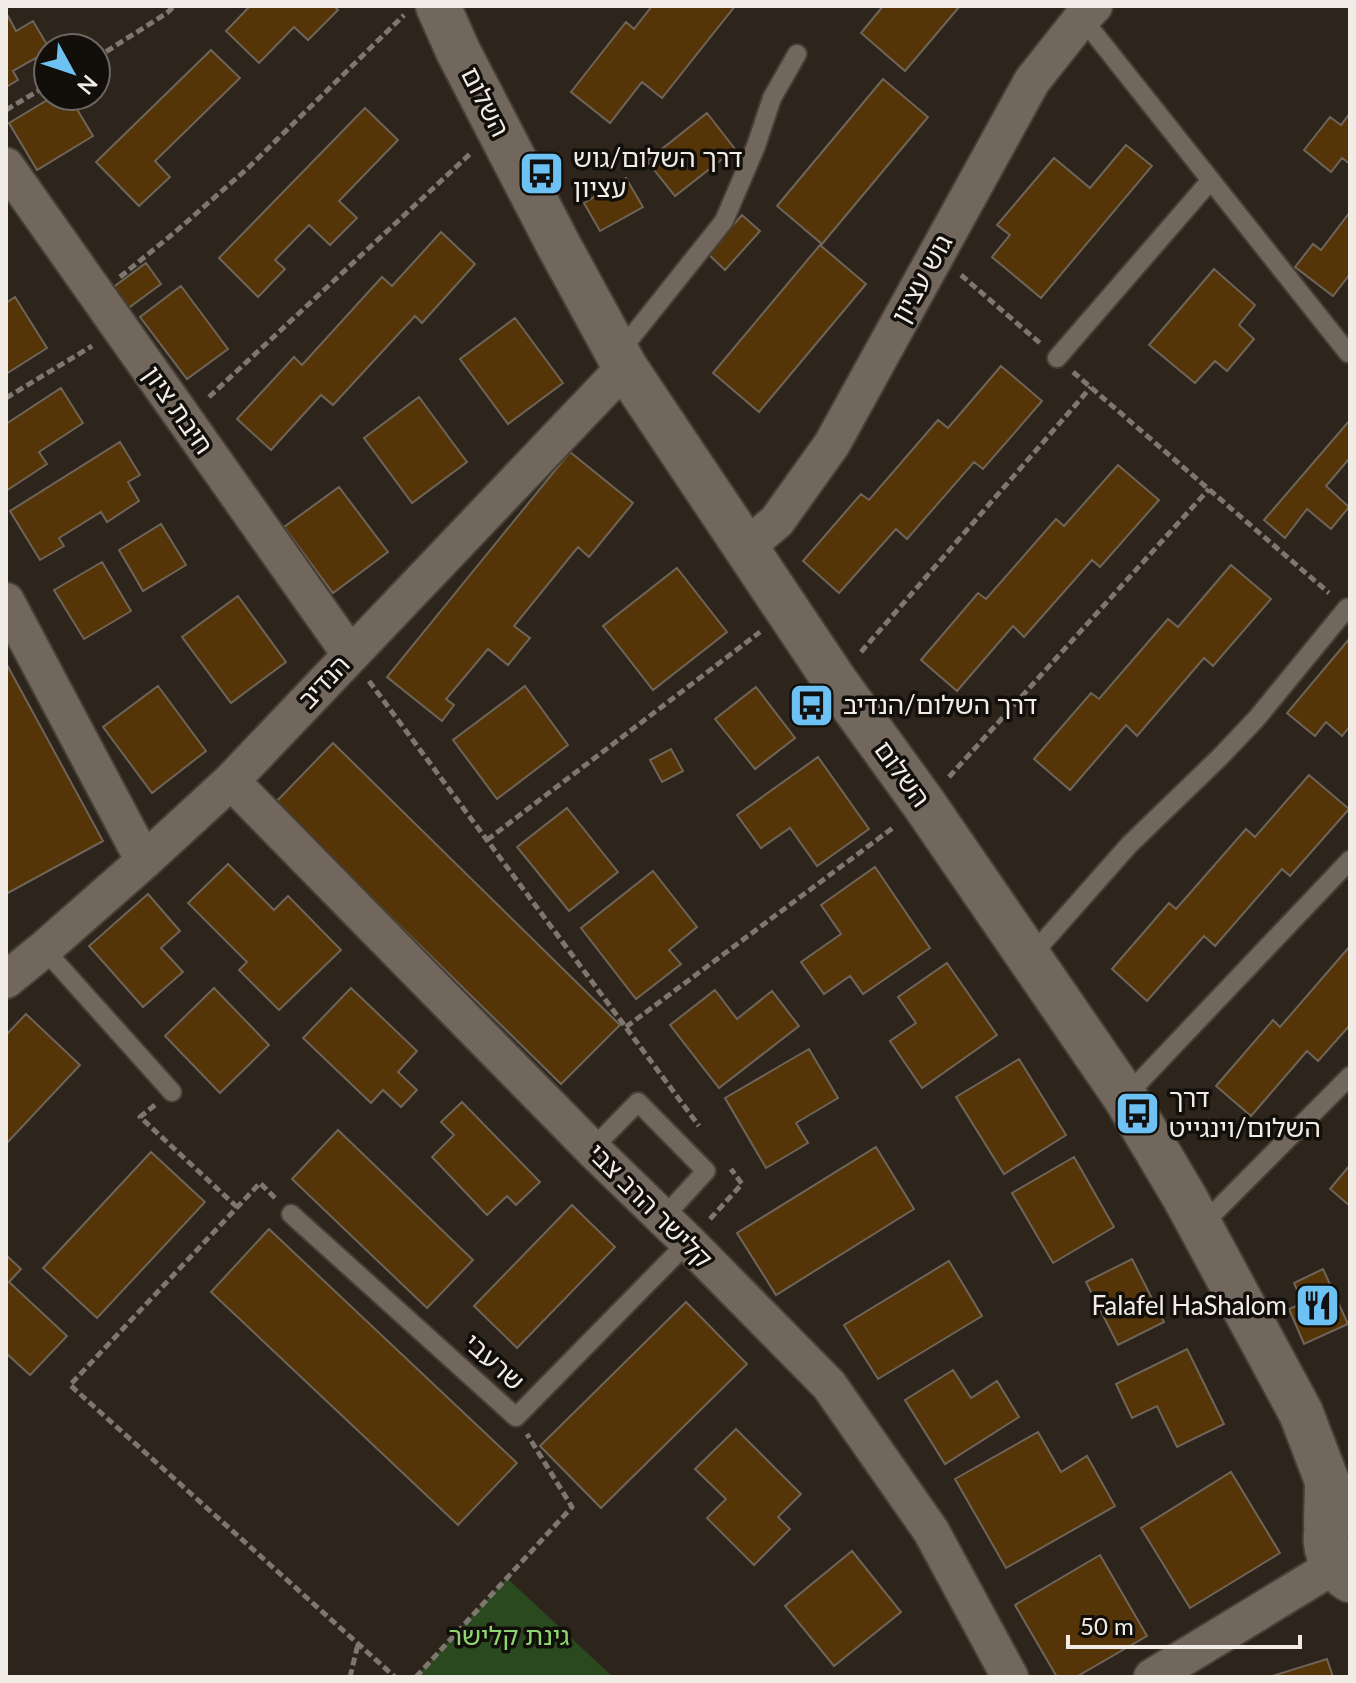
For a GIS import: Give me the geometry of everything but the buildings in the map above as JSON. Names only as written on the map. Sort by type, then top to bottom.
[{"type":"street","name":"השלום","points":[[438,6],[458,51],[621,360],[835,681],[924,804],[1125,1097],[1301,1413],[1327,1481],[1340,1542]]},
{"type":"street","name":"גוש עציון","points":[[745,548],[777,521],[832,444],[1032,81],[1088,12]]},
{"type":"street","name":"חיבת ציון","points":[[6,166],[350,654]]},
{"type":"street","name":"הנדיב","points":[[6,980],[231,781],[621,360]]},
{"type":"street","points":[[6,601],[144,861]]},
{"type":"street","name":"קלישר הרב צבי","points":[[231,781],[829,1385],[931,1531],[1010,1677]]},
{"type":"street","name":"השלום","points":[[1301,1413],[1324,1442],[1350,1466]]},
{"type":"street","points":[[1152,1677],[1340,1542]]},
{"type":"lane","points":[[1088,12],[1211,180],[1348,353],[1350,350]]},
{"type":"lane","points":[[621,360],[724,221],[756,146],[772,98],[797,54]]},
{"type":"lane","points":[[1057,358],[1211,180]]},
{"type":"lane","points":[[1030,957],[1129,845],[1257,718],[1347,608]]},
{"type":"lane","points":[[1125,1097],[1350,860]]},
{"type":"lane","points":[[44,949],[172,1092]]},
{"type":"lane","points":[[1200,1227],[1350,1076]]},
{"type":"lane","name":"שרעבי","points":[[291,1214],[516,1417],[675,1230],[706,1171],[638,1102],[592,1149]]},
{"type":"path","points":[[112,48],[174,6]]},
{"type":"path","points":[[97,296],[248,168],[413,6]]},
{"type":"path","points":[[6,110],[32,95]]},
{"type":"path","points":[[185,420],[498,128]]},
{"type":"path","points":[[936,254],[1347,608]]},
{"type":"path","points":[[6,398],[121,329]]},
{"type":"path","points":[[835,681],[1091,387]]},
{"type":"path","points":[[626,1027],[924,804],[1209,489]]},
{"type":"path","points":[[487,840],[788,610]]},
{"type":"path","points":[[350,654],[706,1136]]},
{"type":"path","points":[[172,1092],[140,1117],[237,1207]]},
{"type":"path","points":[[675,1230],[742,1184],[724,1160]]},
{"type":"path","points":[[291,1214],[260,1183],[70,1385],[395,1677]]},
{"type":"path","points":[[416,1677],[572,1507],[516,1417]]},
{"type":"path","points":[[350,1677],[358,1644]]},
{"type":"green space","name":"גינת קלישר","points":[[507,1578],[613,1677],[416,1677]]},
{"type":"place","name":"דרך השלום/גוש עציון","points":[[542,173]]},
{"type":"place","name":"דרך השלום/הנדיב","points":[[812,705]]},
{"type":"place","name":"דרך השלום/וינגייט","points":[[1138,1113]]},
{"type":"place","name":"Falafel HaShalom","points":[[1318,1306]]}]
